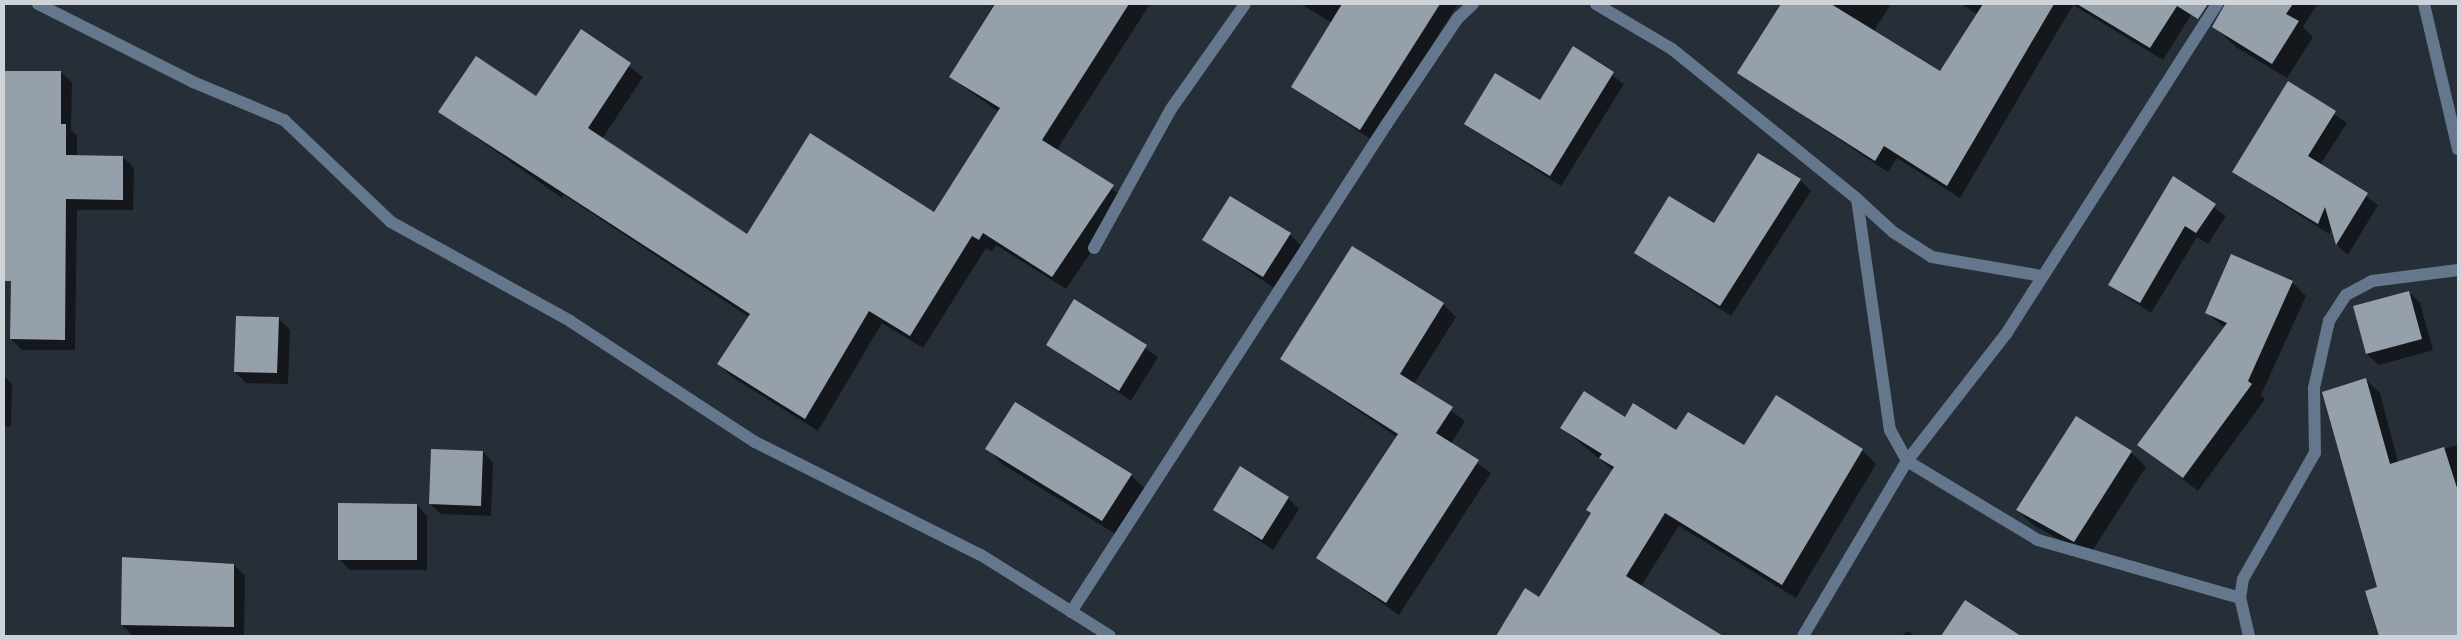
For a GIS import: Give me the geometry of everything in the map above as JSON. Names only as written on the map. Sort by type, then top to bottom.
[{"type":"street","points":[[38,4],[193,82],[284,120],[391,222],[570,322],[756,442],[981,555],[1110,636]]},
{"type":"street","points":[[1094,248],[1171,110],[1245,4]]},
{"type":"street","points":[[1071,612],[1386,125],[1473,4]]},
{"type":"street","points":[[1596,4],[1612,7],[1672,49],[1857,199],[1893,232],[1932,257],[2042,276]]},
{"type":"street","points":[[1802,636],[1907,461],[2006,334],[2217,4]]},
{"type":"street","points":[[2424,4],[2458,149]]},
{"type":"street","points":[[1857,199],[1890,430],[1907,461],[2038,540],[2240,598]]},
{"type":"street","points":[[2249,636],[2240,598],[2243,579],[2315,454],[2314,388],[2329,322],[2346,295],[2372,280],[2458,270]]},
{"type":"building","points":[[995,4],[1129,4],[1042,140],[1114,185],[1052,277],[983,233],[979,240],[972,236],[910,336],[869,311],[805,419],[717,364],[750,314],[438,112],[476,56],[536,96],[581,29],[631,63],[588,128],[747,234],[810,133],[934,212],[1000,108],[949,77]]},
{"type":"building","points":[[1342,4],[1440,4],[1360,130],[1291,87]]},
{"type":"building","points":[[1781,4],[1831,4],[1940,71],[1983,4],[2054,4],[1947,186],[1884,146],[1875,161],[1737,73]]},
{"type":"building","points":[[2077,4],[2208,4],[2198,19],[2177,6],[2150,48]]},
{"type":"building","points":[[2225,4],[2293,4],[2286,14],[2299,21],[2272,64],[2212,27]]},
{"type":"building","points":[[1573,46],[1614,72],[1550,176],[1464,124],[1495,73],[1540,100]]},
{"type":"building","points":[[4,71],[61,71],[61,124],[66,124],[66,155],[123,156],[123,200],[66,199],[65,340],[10,339],[11,281],[4,281]]},
{"type":"building","points":[[2288,81],[2336,111],[2308,156],[2368,193],[2336,245],[2325,207],[2318,224],[2232,172]]},
{"type":"building","points":[[1758,153],[1801,179],[1720,306],[1634,253],[1669,196],[1714,223]]},
{"type":"building","points":[[2173,176],[2216,204],[2196,233],[2185,226],[2140,303],[2108,285]]},
{"type":"building","points":[[1230,196],[1291,233],[1263,277],[1202,240]]},
{"type":"building","points":[[1352,246],[1444,303],[1400,374],[1453,407],[1436,433],[1479,460],[1386,603],[1316,558],[1398,434],[1280,359]]},
{"type":"building","points":[[2231,254],[2293,281],[2248,381],[2252,384],[2183,478],[2137,445],[2227,323],[2205,313]]},
{"type":"building","points":[[2409,291],[2422,339],[2366,354],[2353,306]]},
{"type":"building","points":[[1074,299],[1147,345],[1119,391],[1046,345]]},
{"type":"building","points":[[236,316],[279,317],[277,373],[234,372]]},
{"type":"building","points":[[2366,378],[2390,464],[2444,447],[2458,491],[2458,636],[2379,636],[2365,591],[2377,587],[2322,392]]},
{"type":"building","points":[[1584,391],[1625,417],[1633,403],[1676,430],[1688,412],[1744,445],[1776,395],[1863,449],[1782,585],[1665,513],[1626,576],[1723,636],[1496,636],[1525,588],[1539,597],[1591,513],[1586,510],[1614,467],[1599,458],[1602,454],[1560,428]]},
{"type":"building","points":[[1015,402],[1132,474],[1102,521],[985,449]]},
{"type":"building","points":[[2076,416],[2132,451],[2074,542],[2016,510]]},
{"type":"building","points":[[431,449],[483,451],[481,506],[429,504]]},
{"type":"building","points":[[1240,466],[1289,497],[1262,540],[1213,510]]},
{"type":"building","points":[[338,503],[417,504],[417,560],[338,560]]},
{"type":"building","points":[[122,557],[234,564],[234,627],[121,625]]},
{"type":"building","points":[[1965,600],[2021,636],[1941,636]]}]
